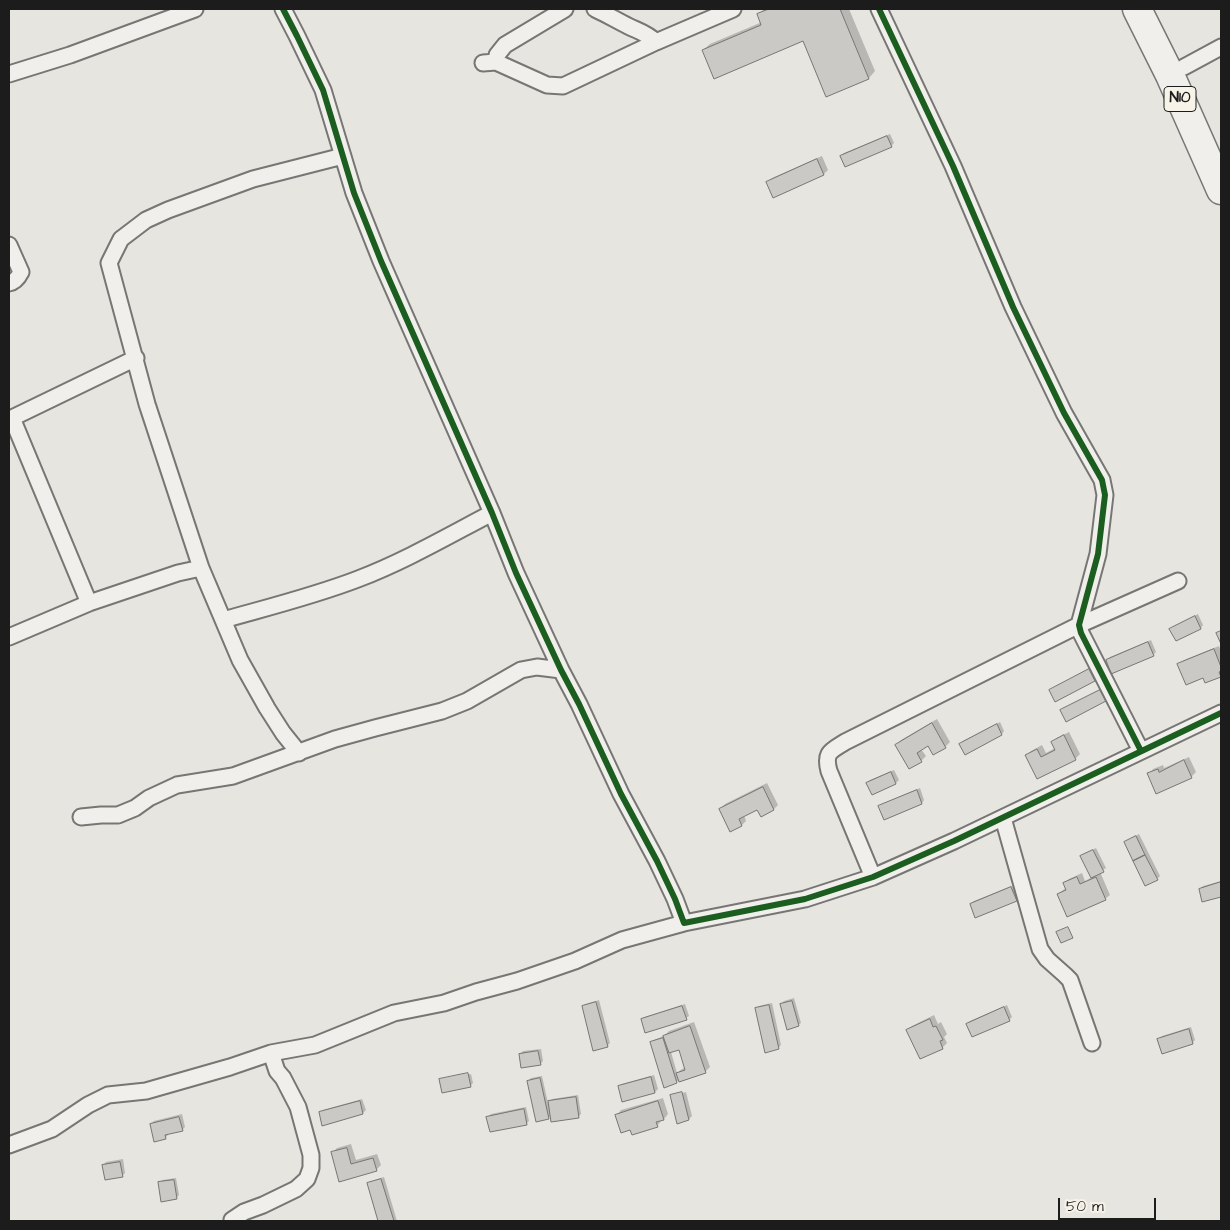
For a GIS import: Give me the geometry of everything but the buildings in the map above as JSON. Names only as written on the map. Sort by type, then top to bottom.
[{"type":"highway","name":"N10","points":[[1137,9],[1170,75],[1221,190]]},
{"type":"highway","name":"N10","points":[[1157,9],[1221,148]]},
{"type":"street","points":[[9,74],[70,55],[195,9]]},
{"type":"street","points":[[283,9],[323,90],[354,193],[516,573],[561,670],[657,861],[684,923]]},
{"type":"street","points":[[565,9],[505,45],[489,62],[547,86],[563,86],[656,42],[733,9]]},
{"type":"street","points":[[594,9],[649,35],[656,42]]},
{"type":"street","points":[[879,9],[953,166],[1013,307],[1064,413],[1102,480],[1105,495],[1098,554],[1079,625],[1141,751]]},
{"type":"street","points":[[1184,67],[1221,47]]},
{"type":"street","points":[[299,753],[283,733],[240,660],[201,568],[147,404],[109,263],[121,239],[146,220],[168,210],[253,180],[343,156]]},
{"type":"street","points":[[9,245],[21,272],[18,278],[9,283]]},
{"type":"street","points":[[89,603],[10,418],[136,358]]},
{"type":"street","points":[[223,620],[328,590],[360,578],[413,555],[492,513]]},
{"type":"street","points":[[9,637],[89,603],[178,572],[201,568]]},
{"type":"street","points":[[873,877],[829,771],[826,761],[829,753],[845,742],[1079,625],[1178,581]]},
{"type":"street","points":[[81,817],[118,815],[135,808],[148,798],[177,785],[233,776],[335,739],[442,711],[467,701],[521,670],[537,666],[561,670]]},
{"type":"street","points":[[9,1145],[52,1129],[88,1105],[108,1095],[146,1091],[271,1054],[315,1045],[394,1014],[444,1004],[476,992],[517,981],[575,961],[622,940],[684,923],[805,899],[873,877],[1003,818],[1221,713]]},
{"type":"street","points":[[1003,818],[1040,949],[1047,960],[1070,980],[1092,1044]]},
{"type":"street","points":[[232,1221],[244,1212],[296,1188],[307,1179],[311,1168],[311,1155],[298,1108],[284,1078],[277,1071],[271,1054]]},
{"type":"cycle path","points":[[283,9],[323,90],[354,193],[381,261],[492,513],[516,573],[621,794],[657,861],[684,923],[805,899],[873,877],[954,841],[1221,713]]},
{"type":"cycle path","points":[[879,9],[953,166],[1013,307],[1064,413],[1102,480],[1105,495],[1098,554],[1079,625],[1081,633],[1141,751]]}]
